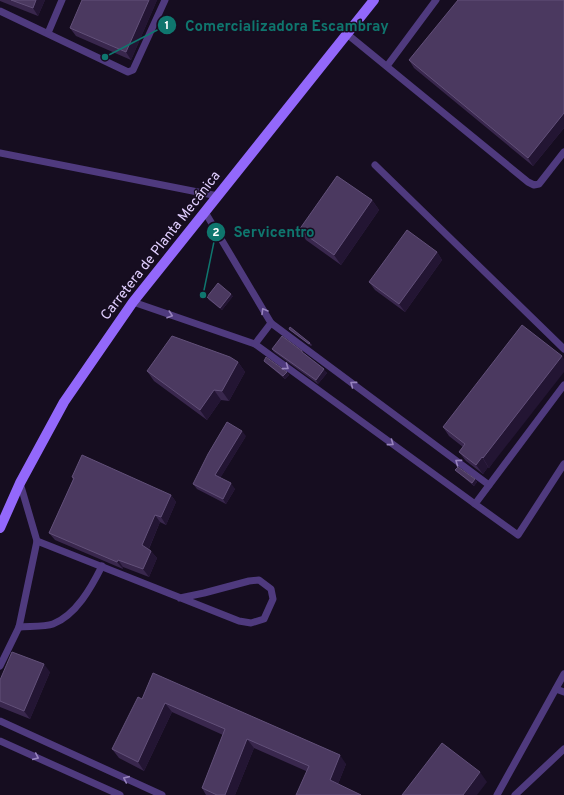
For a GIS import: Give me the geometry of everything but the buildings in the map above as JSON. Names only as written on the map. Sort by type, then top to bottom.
[{"type":"street","name":"Carretera de Planta Mecánica","points":[[0,528],[20,483],[64,402],[133,302],[374,0]]},
{"type":"lane","points":[[48,33],[62,0]]},
{"type":"lane","points":[[0,11],[128,72],[133,70],[165,0]]},
{"type":"lane","points":[[387,66],[436,0]]},
{"type":"lane","points":[[347,34],[534,186],[539,184],[564,152]]},
{"type":"lane","points":[[0,153],[218,196]]},
{"type":"lane","points":[[375,165],[564,349]]},
{"type":"lane","points":[[205,212],[271,323],[489,485]]},
{"type":"lane","points":[[133,302],[255,344],[518,535],[564,464]]},
{"type":"lane","points":[[255,344],[271,323]]},
{"type":"lane","points":[[475,504],[564,385]]},
{"type":"lane","points":[[0,666],[19,627],[37,541],[20,483]]},
{"type":"lane","points":[[37,541],[102,566],[180,598],[239,621],[251,623],[264,619],[272,599],[271,589],[259,580],[249,581],[204,594],[180,598]]},
{"type":"lane","points":[[19,627],[52,625],[73,611],[95,581],[102,566]]},
{"type":"lane","points":[[497,795],[564,674]]},
{"type":"lane","points":[[556,689],[564,692]]},
{"type":"lane","points":[[0,721],[162,795]]},
{"type":"lane","points":[[0,741],[120,795]]},
{"type":"lane","points":[[515,795],[564,749]]},
{"type":"place","name":"Comercializadora Escambray","points":[[105,57]]},
{"type":"place","name":"Servicentro","points":[[203,295]]}]
